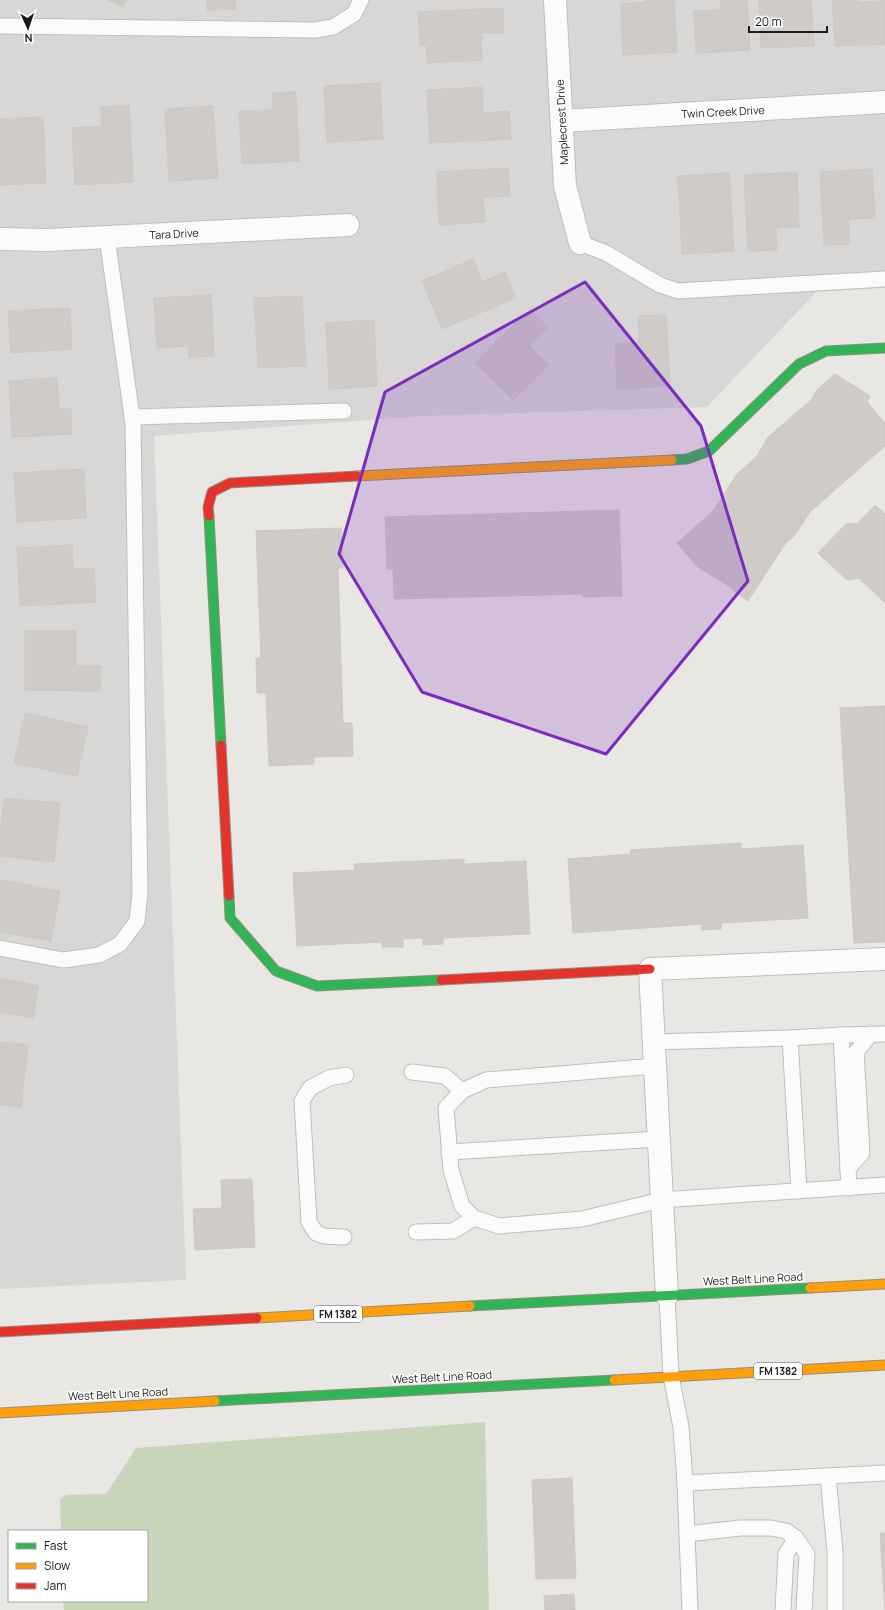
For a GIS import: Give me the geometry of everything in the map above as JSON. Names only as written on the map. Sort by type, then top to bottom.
[{"type":"main road","points":[[650,969],[317,986],[276,971],[230,918],[208,507],[212,492],[230,483],[687,459],[709,451],[799,364],[826,351],[885,348]]},
{"type":"main road","name":"West Belt Line Road","points":[[0,1332],[885,1284]]},
{"type":"main road","name":"West Belt Line Road","points":[[0,1413],[885,1365]]},
{"type":"street","name":"Maplecrest Drive","points":[[555,0],[565,186],[580,243]]},
{"type":"street","name":"Twin Creek Drive","points":[[562,121],[885,102]]},
{"type":"street","name":"Tara Drive","points":[[0,240],[48,240],[348,225]]},
{"type":"street","points":[[667,1296],[650,969],[885,959]]},
{"type":"lane","points":[[0,26],[315,30],[333,27],[354,14],[361,0]]},
{"type":"lane","points":[[0,948],[64,960],[99,955],[120,944],[137,921],[140,894],[132,417],[108,237]]},
{"type":"lane","points":[[580,243],[606,253],[660,285],[678,291],[885,279]]},
{"type":"lane","points":[[132,417],[344,411]]},
{"type":"lane","points":[[654,1042],[878,1034]]},
{"type":"lane","points":[[848,1169],[862,1153],[856,1052],[878,1034]]},
{"type":"lane","points":[[841,1035],[849,1188]]},
{"type":"lane","points":[[790,1038],[799,1191]]},
{"type":"lane","points":[[655,1066],[486,1080],[462,1091],[446,1108],[451,1170],[462,1206],[474,1218],[499,1226],[582,1219],[661,1200],[885,1185]]},
{"type":"lane","points":[[412,1072],[445,1076],[462,1091]]},
{"type":"lane","points":[[344,1237],[324,1236],[316,1233],[309,1222],[302,1101],[310,1088],[329,1078],[346,1075]]},
{"type":"lane","points":[[449,1152],[658,1139]]},
{"type":"lane","points":[[416,1232],[454,1231],[474,1218]]},
{"type":"lane","points":[[667,1296],[670,1376],[681,1427],[685,1483],[690,1610]]},
{"type":"lane","points":[[685,1483],[885,1473]]},
{"type":"lane","points":[[828,1476],[835,1551],[835,1610]]},
{"type":"lane","points":[[687,1534],[740,1528],[771,1528],[786,1531],[796,1538],[807,1554],[804,1610]]},
{"type":"lane","points":[[783,1610],[786,1554],[796,1538]]},
{"type":"highlighted area","points":[[585,282],[701,426],[748,581],[606,754],[422,692],[339,554],[385,392]]},
{"type":"shaded area","points":[[0,0],[885,0],[885,288],[816,292],[707,407],[424,416],[154,436],[186,1280],[0,1289]]},
{"type":"green space","points":[[485,1422],[489,1610],[64,1610],[63,1602],[148,1602],[148,1530],[61,1530],[60,1499],[66,1495],[106,1494],[136,1448]]},
{"type":"building","points":[[108,0],[127,0],[123,7]]},
{"type":"building","points":[[207,0],[235,0],[236,9],[207,10]]},
{"type":"building","points":[[646,0],[674,0],[677,52],[623,55],[621,4],[646,2]]},
{"type":"building","points":[[720,0],[747,0],[750,50],[696,53],[694,11],[721,10]]},
{"type":"building","points":[[759,0],[811,0],[814,46],[761,48]]},
{"type":"building","points":[[832,0],[858,0],[858,2],[885,1],[885,44],[835,46]]},
{"type":"building","points":[[503,8],[504,33],[481,33],[482,60],[427,63],[426,44],[420,45],[418,12]]},
{"type":"building","points":[[380,83],[383,139],[327,142],[324,86]]},
{"type":"building","points":[[482,87],[483,113],[509,111],[511,139],[430,143],[427,90]]},
{"type":"building","points":[[296,92],[299,161],[242,164],[239,111],[273,110],[272,93]]},
{"type":"building","points":[[129,105],[133,182],[75,185],[72,128],[102,126],[101,107]]},
{"type":"building","points":[[213,106],[218,178],[169,181],[165,109]]},
{"type":"building","points":[[43,117],[46,183],[0,185],[0,119]]},
{"type":"building","points":[[508,168],[510,196],[483,197],[485,222],[439,225],[437,172]]},
{"type":"building","points":[[872,169],[875,218],[848,219],[850,244],[824,245],[820,172]]},
{"type":"building","points":[[797,172],[799,227],[776,228],[777,250],[748,251],[744,175]]},
{"type":"building","points":[[729,173],[734,251],[682,254],[678,176]]},
{"type":"building","points":[[473,259],[482,282],[505,272],[516,298],[442,329],[422,281]]},
{"type":"building","points":[[211,295],[214,356],[189,357],[188,346],[157,348],[154,298]]},
{"type":"building","points":[[302,296],[306,366],[258,368],[254,298]]},
{"type":"building","points":[[70,308],[72,349],[11,353],[8,311]]},
{"type":"building","points":[[530,309],[548,327],[529,345],[549,365],[513,400],[475,363]]},
{"type":"building","points":[[666,315],[670,386],[617,389],[615,344],[639,343],[638,316]]},
{"type":"building","points":[[374,320],[377,386],[329,389],[326,323]]},
{"type":"building","points":[[835,374],[870,396],[867,402],[885,423],[885,446],[810,512],[795,535],[785,544],[748,601],[729,586],[698,567],[677,543],[713,511],[737,474],[757,456],[768,437],[811,400],[817,390]]},
{"type":"building","points":[[57,378],[59,409],[71,409],[72,434],[12,437],[9,381]]},
{"type":"building","points":[[84,469],[86,518],[17,522],[14,473]]},
{"type":"building","points":[[875,505],[885,514],[885,603],[859,578],[847,580],[818,553],[846,524],[858,523]]},
{"type":"building","points":[[619,510],[622,596],[583,597],[583,594],[394,599],[393,569],[387,569],[385,517]]},
{"type":"building","points":[[341,528],[343,568],[338,568],[343,723],[352,723],[353,756],[314,757],[314,764],[269,766],[266,693],[257,693],[256,658],[261,658],[256,531]]},
{"type":"building","points":[[72,545],[73,569],[94,568],[96,602],[20,606],[17,548]]},
{"type":"building","points":[[25,631],[76,631],[76,666],[101,666],[100,691],[25,690]]},
{"type":"building","points":[[885,706],[885,942],[854,943],[840,708]]},
{"type":"building","points":[[25,713],[88,727],[77,776],[14,763]]},
{"type":"building","points":[[4,798],[60,803],[54,862],[0,856],[0,835]]},
{"type":"building","points":[[741,843],[741,849],[803,845],[808,918],[721,923],[721,929],[702,930],[702,924],[573,933],[568,859],[631,854],[630,850]]},
{"type":"building","points":[[464,859],[464,864],[526,861],[530,934],[443,938],[443,944],[423,945],[423,938],[403,939],[403,947],[382,947],[382,942],[297,946],[293,873],[355,870],[354,864]]},
{"type":"building","points":[[0,880],[60,891],[51,941],[0,932]]},
{"type":"building","points":[[0,978],[39,986],[33,1018],[0,1012]]},
{"type":"building","points":[[0,1042],[28,1045],[21,1107],[0,1105]]},
{"type":"building","points":[[252,1179],[255,1247],[195,1250],[193,1209],[222,1208],[221,1180]]},
{"type":"building","points":[[572,1478],[576,1578],[536,1579],[532,1480]]},
{"type":"building","points":[[880,1533],[885,1533],[885,1610]]},
{"type":"building","points":[[574,1594],[575,1610],[545,1610],[544,1596]]},
{"type":"traffic: fast","points":[[672,460],[687,459],[709,451],[799,364],[826,351],[885,348]]},
{"type":"traffic: fast","points":[[209,516],[221,745]]},
{"type":"traffic: fast","points":[[229,896],[230,918],[276,971],[317,986],[441,980]]},
{"type":"traffic: fast","points":[[470,1306],[810,1288]]},
{"type":"traffic: fast","points":[[215,1401],[614,1380]]},
{"type":"traffic: slow","points":[[357,476],[672,460]]},
{"type":"traffic: slow","points":[[810,1288],[885,1284]]},
{"type":"traffic: slow","points":[[257,1318],[470,1306]]},
{"type":"traffic: slow","points":[[614,1380],[885,1365]]},
{"type":"traffic: slow","points":[[0,1413],[215,1401]]},
{"type":"traffic: jam","points":[[209,516],[208,507],[212,492],[230,483],[357,476]]},
{"type":"traffic: jam","points":[[221,745],[229,896]]},
{"type":"traffic: jam","points":[[441,980],[650,969]]},
{"type":"traffic: jam","points":[[0,1332],[257,1318]]}]
